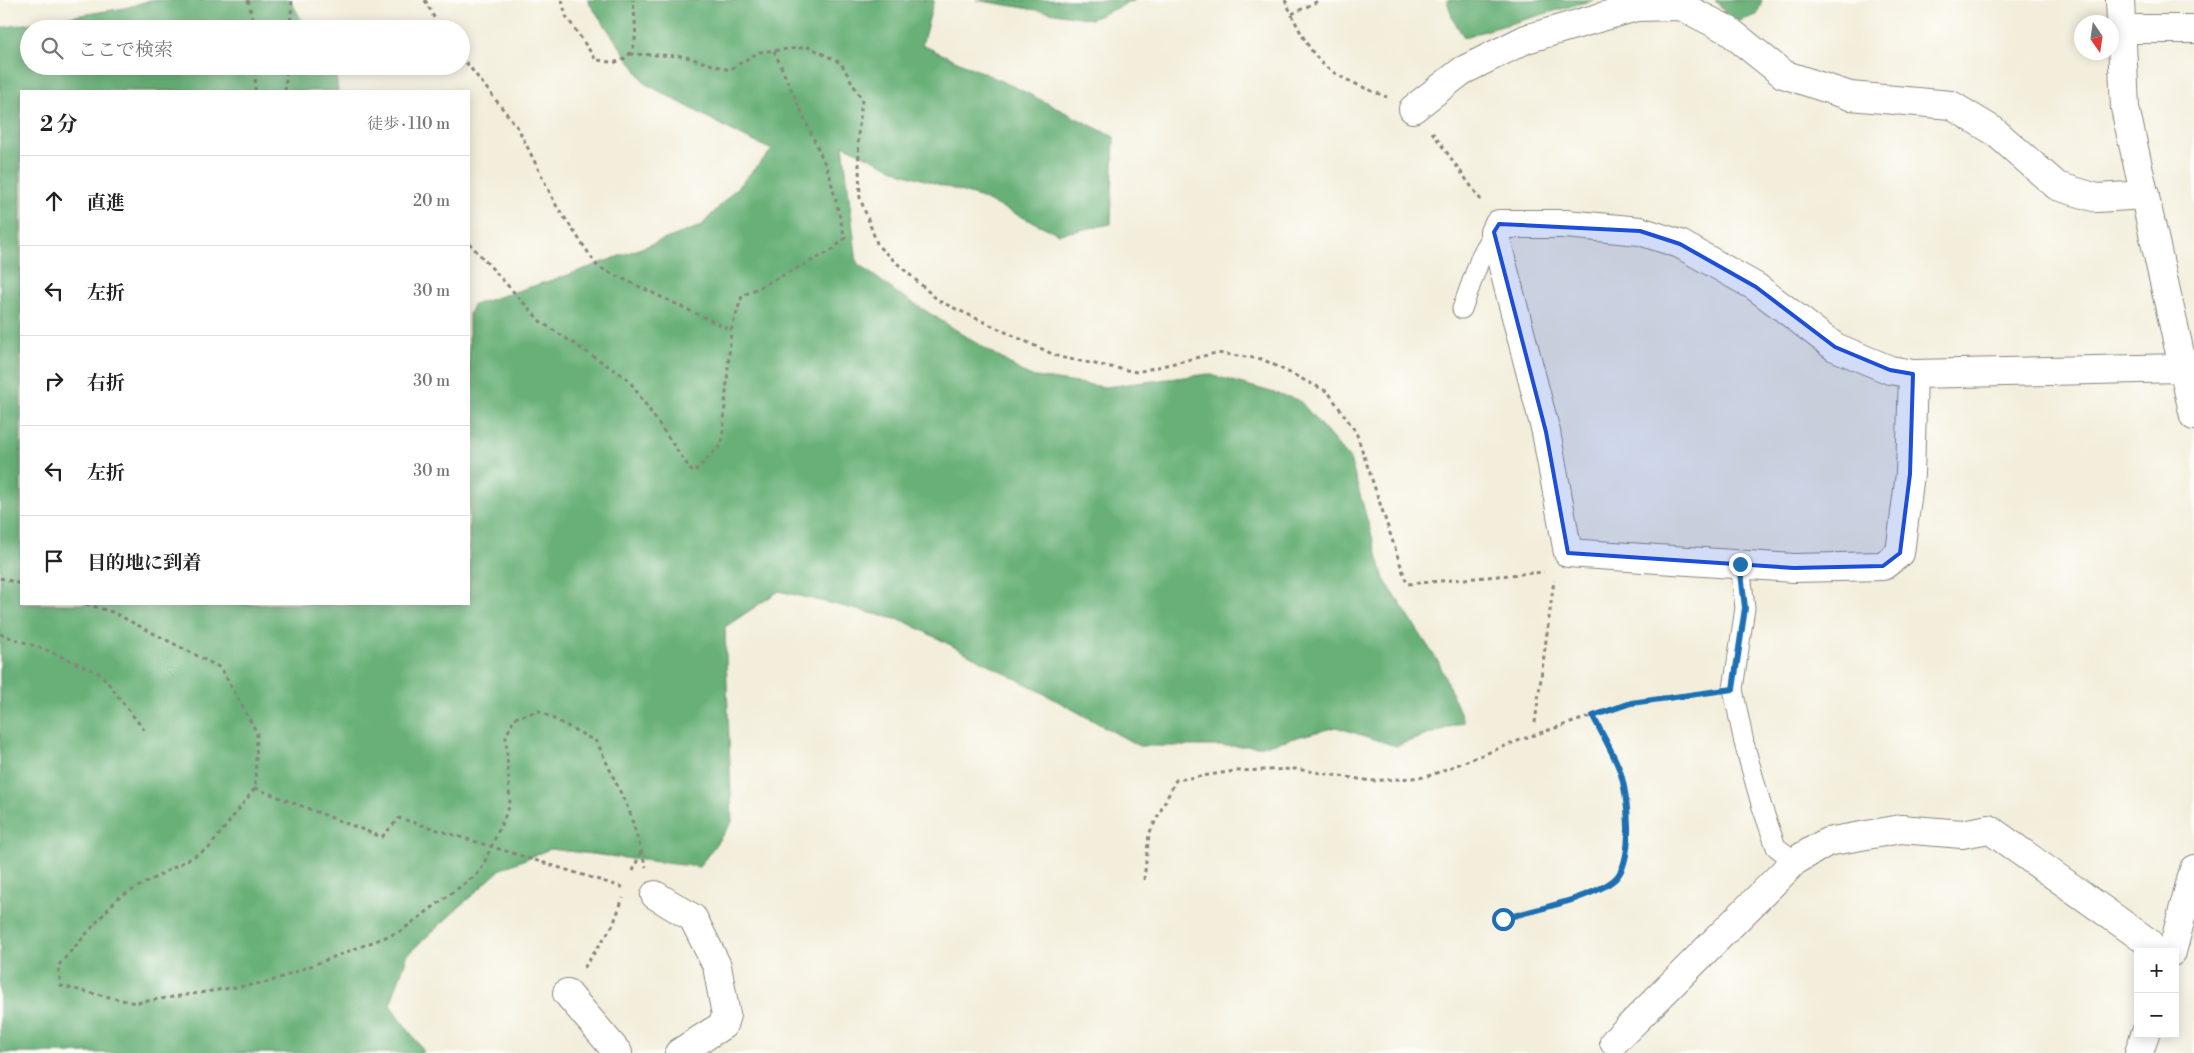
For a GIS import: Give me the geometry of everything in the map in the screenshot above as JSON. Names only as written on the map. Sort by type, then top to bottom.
[{"type":"street","points":[[2120,0],[2125,108],[2194,416]]},
{"type":"street","points":[[1413,109],[1462,71],[1526,39],[1636,7],[1681,6],[1728,30],[1783,74],[1850,96],[1951,105],[1994,131],[2057,186],[2097,198],[2145,195]]},
{"type":"street","points":[[2122,29],[2194,29]]},
{"type":"street","points":[[1913,374],[1910,474],[1900,553],[1883,566],[1794,568],[1740,564],[1561,562],[1546,432],[1494,232],[1499,224],[1566,224],[1640,231],[1680,244],[1756,287],[1835,347],[1890,370],[1913,374],[2183,368]]},
{"type":"street","points":[[1614,1042],[1795,861],[1827,842],[1901,829],[1962,834],[1989,828],[2148,942]]},
{"type":"street","points":[[2173,948],[2194,869]]},
{"type":"street","points":[[655,895],[693,918],[717,966],[726,1015],[724,1025],[678,1053]]},
{"type":"street","points":[[567,993],[618,1053]]},
{"type":"street","points":[[2139,1053],[2144,1038]]},
{"type":"lane","points":[[1462,309],[1481,256],[1494,232]]},
{"type":"lane","points":[[1740,564],[1745,608],[1733,689],[1744,743],[1761,804],[1776,847],[1795,861]]},
{"type":"path","points":[[248,0],[253,20]]},
{"type":"path","points":[[291,20],[292,0]]},
{"type":"path","points":[[425,0],[435,20]]},
{"type":"path","points":[[562,0],[566,16],[596,60],[615,62],[630,54],[683,56],[729,70],[759,52],[810,47],[841,63],[862,100],[858,135],[860,198],[878,246],[939,302],[1059,357],[1137,372],[1216,353],[1262,359],[1328,392],[1356,432],[1407,584],[1561,562],[1535,723]]},
{"type":"path","points":[[630,54],[636,43],[633,0]]},
{"type":"path","points":[[1291,14],[1320,0]]},
{"type":"path","points":[[470,244],[541,322],[628,379],[693,473],[722,444],[731,330],[742,296],[831,251],[846,238],[829,173],[774,51]]},
{"type":"path","points":[[470,67],[518,128],[556,205],[598,266],[731,330]]},
{"type":"path","points":[[255,90],[256,75]]},
{"type":"path","points":[[284,90],[285,75]]},
{"type":"path","points":[[0,578],[20,584]]},
{"type":"path","points":[[89,605],[112,612],[221,668],[257,733],[255,788],[209,848],[118,898],[58,966],[61,986],[135,1003],[269,982],[401,931],[480,872],[510,805],[506,737],[514,718],[539,712],[597,742],[630,813],[655,895]]},
{"type":"path","points":[[0,634],[44,649],[102,674],[144,730]]},
{"type":"path","points":[[1144,880],[1149,834],[1176,780],[1235,771],[1296,768],[1371,781],[1426,777],[1528,737],[1631,703],[1733,689]]},
{"type":"path","points":[[1503,919],[1592,892],[1616,878],[1626,860],[1628,810],[1620,772],[1593,716]]},
{"type":"path","points":[[255,788],[382,836],[399,818],[627,888]]},
{"type":"path","points":[[633,873],[641,851]]},
{"type":"path","points":[[567,993],[613,925],[630,880]]},
{"type":"highlighted area","points":[[1499,224],[1640,231],[1680,244],[1756,287],[1835,347],[1890,370],[1913,374],[1910,474],[1900,553],[1883,566],[1794,568],[1568,553],[1546,432],[1494,232]]},
{"type":"green space","points":[[150,0],[290,0],[302,20],[50,20],[125,8]]},
{"type":"green space","points":[[587,0],[934,0],[922,45],[1021,90],[1114,137],[1111,224],[1059,234],[979,197],[902,173],[843,145],[857,263],[896,292],[1029,376],[1105,387],[1208,374],[1299,400],[1350,459],[1384,579],[1439,663],[1464,722],[1396,746],[1336,727],[1263,746],[1139,746],[1032,687],[904,621],[779,591],[725,627],[732,822],[699,867],[550,849],[501,869],[408,954],[390,1005],[423,1050],[423,1053],[0,1053],[0,28],[20,25],[20,75],[335,75],[338,90],[20,90],[20,605],[470,605],[470,312],[473,305],[568,275],[701,226],[772,150],[740,135],[646,84]]},
{"type":"green space","points":[[976,0],[1135,0],[1091,19]]},
{"type":"green space","points":[[1447,0],[1593,0],[1464,37],[1453,20]]},
{"type":"green space","points":[[1715,0],[1762,0],[1757,15],[1733,23]]},
{"type":"route","points":[[1503,919],[1592,892],[1616,878],[1626,860],[1628,810],[1620,772],[1593,716],[1631,703],[1733,689],[1745,608],[1740,564]]}]
